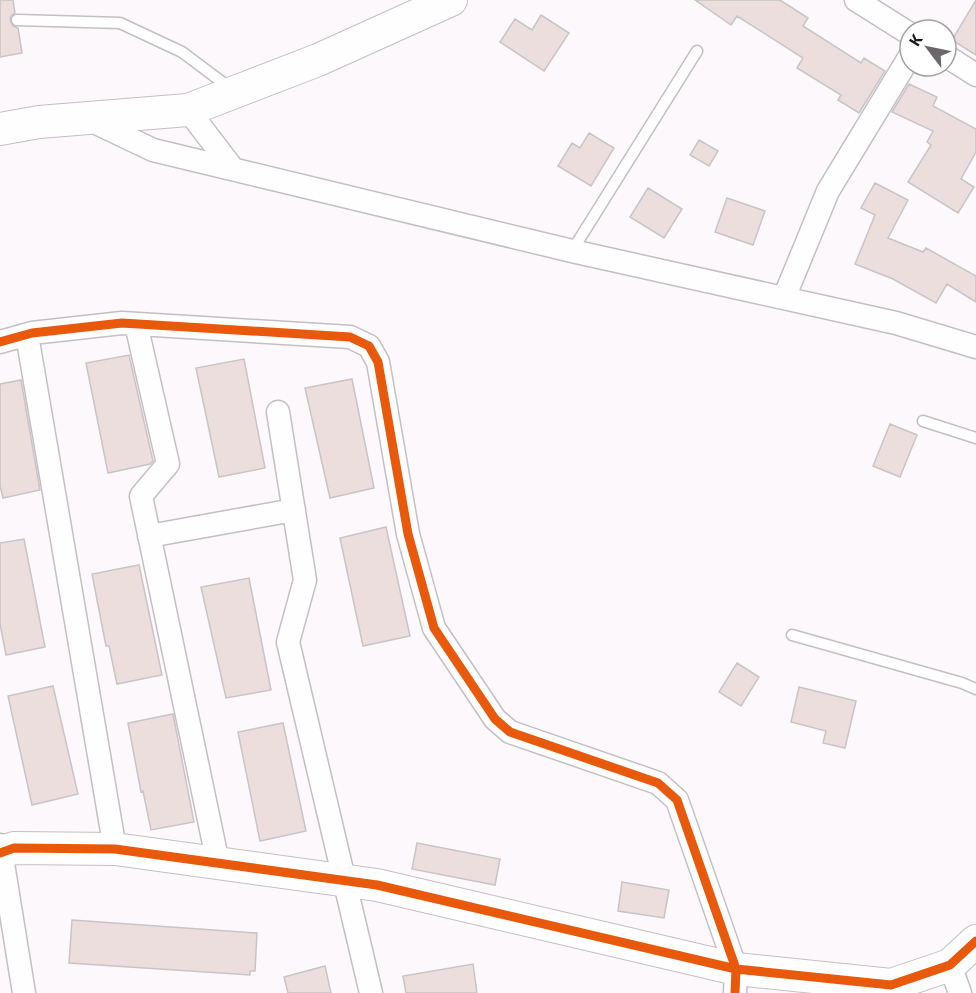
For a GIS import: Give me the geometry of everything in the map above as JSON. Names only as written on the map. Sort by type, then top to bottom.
[{"type":"street","points":[[0,129],[39,122],[189,110],[318,60],[451,0]]},
{"type":"street","points":[[856,0],[898,26]]},
{"type":"street","points":[[958,64],[976,75]]},
{"type":"street","points":[[784,298],[828,191],[898,76]]},
{"type":"street","points":[[189,110],[233,169]]},
{"type":"street","points":[[87,118],[153,150],[572,251],[896,323],[976,347]]},
{"type":"street","points":[[0,342],[27,334],[122,323],[350,337],[369,346],[378,362],[408,534],[434,628],[495,719],[510,732],[658,783],[677,800],[736,981]]},
{"type":"street","points":[[136,324],[168,464],[141,496],[218,863]]},
{"type":"street","points":[[27,334],[115,849]]},
{"type":"street","points":[[278,412],[305,580],[288,642],[371,993]]},
{"type":"street","points":[[149,536],[294,510]]},
{"type":"street","points":[[24,993],[1,850],[14,848],[115,849],[377,885],[736,981],[891,985],[955,979],[976,941]]},
{"type":"lane","points":[[16,20],[120,23],[182,52],[236,92]]},
{"type":"lane","points":[[572,251],[698,51]]},
{"type":"lane","points":[[923,421],[976,438]]},
{"type":"lane","points":[[792,635],[962,683],[976,689]]},
{"type":"building","points":[[0,0],[13,0],[15,13],[10,20],[13,26],[18,28],[22,53],[0,57]]},
{"type":"building","points":[[695,0],[780,0],[808,18],[803,26],[861,63],[864,58],[885,71],[859,113],[838,100],[841,95],[797,68],[803,58],[737,16],[731,25]]},
{"type":"building","points":[[976,0],[976,55],[958,44],[958,30]]},
{"type":"building","points":[[541,15],[569,33],[544,71],[500,42],[515,19],[532,30]]},
{"type":"building","points":[[909,84],[937,97],[933,106],[976,129],[976,152],[961,179],[974,187],[958,213],[908,182],[931,145],[927,142],[933,131],[892,112]]},
{"type":"building","points":[[589,133],[614,148],[591,186],[558,166],[572,143],[580,148]]},
{"type":"building","points":[[699,140],[718,151],[709,166],[690,155]]},
{"type":"building","points":[[875,183],[908,200],[888,238],[923,252],[926,248],[976,276],[976,302],[947,284],[936,303],[893,279],[855,264],[875,215],[861,208]]},
{"type":"building","points":[[648,188],[682,209],[664,238],[630,217]]},
{"type":"building","points":[[727,198],[765,211],[753,245],[715,232]]},
{"type":"building","points":[[129,355],[153,461],[150,464],[108,473],[86,363]]},
{"type":"building","points":[[244,359],[265,468],[219,477],[196,368]]},
{"type":"building","points":[[352,379],[374,488],[330,498],[305,388]]},
{"type":"building","points":[[21,380],[40,490],[3,498],[0,486],[0,384]]},
{"type":"building","points":[[890,424],[917,435],[900,477],[873,466]]},
{"type":"building","points":[[386,527],[410,636],[363,646],[340,538]]},
{"type":"building","points":[[24,539],[45,647],[6,655],[0,624],[0,543]]},
{"type":"building","points":[[139,565],[162,675],[117,684],[109,646],[106,646],[92,574]]},
{"type":"building","points":[[249,578],[271,690],[226,698],[201,587]]},
{"type":"building","points":[[737,663],[759,677],[741,706],[719,692]]},
{"type":"building","points":[[53,686],[78,794],[32,805],[8,696]]},
{"type":"building","points":[[799,687],[856,701],[845,748],[823,743],[826,731],[791,722]]},
{"type":"building","points":[[173,714],[194,822],[151,830],[128,723]]},
{"type":"building","points":[[283,723],[306,831],[260,841],[238,732]]},
{"type":"building","points":[[417,843],[500,859],[495,885],[412,869]]},
{"type":"building","points":[[622,882],[669,890],[664,918],[618,911]]},
{"type":"building","points":[[72,920],[257,933],[255,971],[250,971],[250,975],[69,963]]},
{"type":"building","points":[[473,964],[477,993],[406,993],[403,976]]},
{"type":"building","points":[[325,966],[331,993],[288,993],[284,977]]},
{"type":"cycle path","points":[[0,342],[32,333],[122,323],[350,337],[369,346],[378,362],[408,534],[434,628],[495,719],[510,732],[658,783],[677,800],[736,969],[735,993]]},
{"type":"cycle path","points":[[0,853],[14,848],[115,849],[377,885],[736,969],[891,985],[950,965],[976,941]]}]
